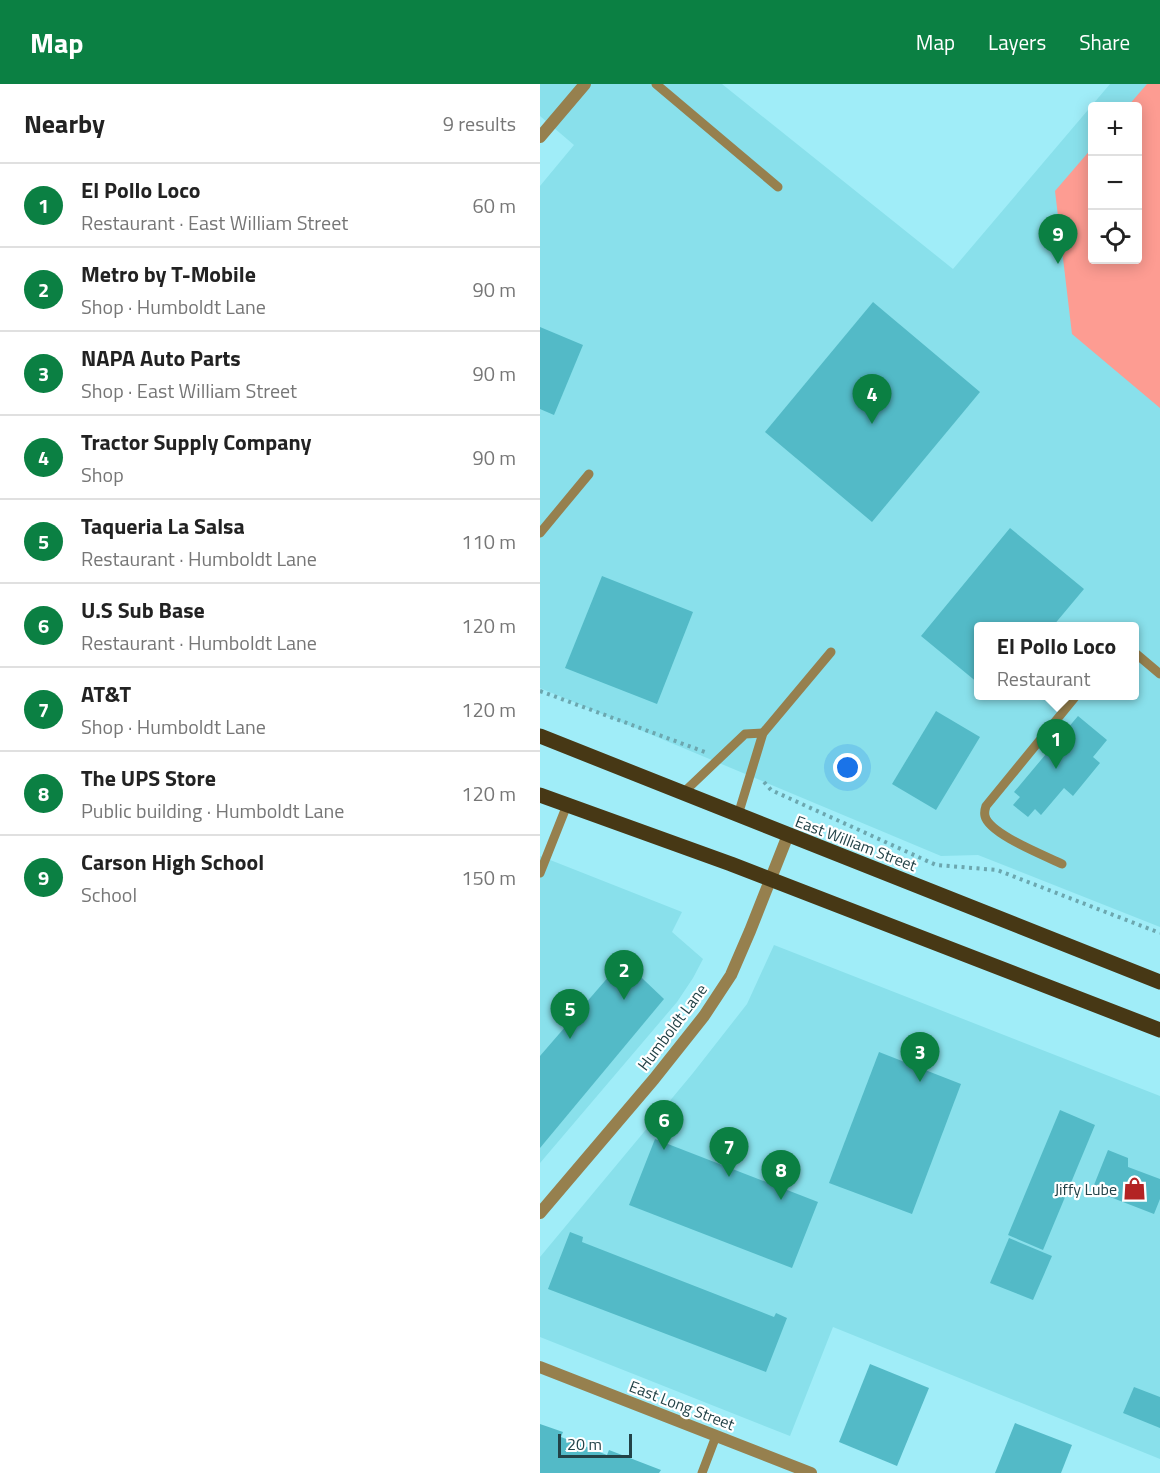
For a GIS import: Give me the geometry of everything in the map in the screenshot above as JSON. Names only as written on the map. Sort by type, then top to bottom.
[{"type":"main road","name":"East William Street","points":[[540,736],[1160,982]]},
{"type":"main road","points":[[540,795],[771,879],[1160,1030]]},
{"type":"street","points":[[540,137],[585,84]]},
{"type":"street","name":"Humboldt Lane","points":[[540,1213],[654,1079],[704,1016],[731,975],[788,835]]},
{"type":"street","name":"East Long Street","points":[[540,1367],[811,1473]]},
{"type":"lane","points":[[656,84],[778,187]]},
{"type":"lane","points":[[540,533],[589,474]]},
{"type":"lane","points":[[738,815],[763,732],[831,652]]},
{"type":"lane","points":[[1139,656],[1160,674]]},
{"type":"lane","points":[[1062,864],[1000,833],[990,825],[985,816],[986,806],[1073,700]]},
{"type":"lane","points":[[683,793],[745,734],[763,732]]},
{"type":"lane","points":[[540,873],[567,805]]},
{"type":"lane","points":[[702,1473],[716,1436]]},
{"type":"path","points":[[540,691],[720,758]]},
{"type":"path","points":[[752,770],[771,790],[936,865],[997,870],[1160,933]]},
{"type":"shaded area","points":[[540,84],[722,84],[953,269],[1088,110],[1088,264],[1142,264],[1142,102],[1095,102],[1110,84],[1160,84],[1160,927],[978,855],[941,856],[540,688],[540,186],[574,145],[540,116]]},
{"type":"shaded area","points":[[1147,84],[1160,84],[1160,408],[1072,334],[1055,191],[1088,153],[1088,264],[1142,264],[1142,102],[1131,102]]},
{"type":"shaded area","points":[[540,856],[682,912],[672,932],[703,959],[677,1002],[540,1163]]},
{"type":"shaded area","points":[[774,945],[1160,1096],[1160,1459],[833,1327],[790,1436],[540,1337],[540,1257],[693,1073],[747,1004]]},
{"type":"building","points":[[873,302],[980,392],[872,522],[765,432]]},
{"type":"building","points":[[540,327],[583,345],[554,415],[540,409]]},
{"type":"building","points":[[1010,528],[1084,589],[1056,622],[974,622],[974,680],[921,636]]},
{"type":"building","points":[[602,576],[693,612],[657,704],[565,668]]},
{"type":"building","points":[[936,711],[980,737],[936,810],[892,784]]},
{"type":"building","points":[[1078,716],[1107,740],[1093,757],[1100,763],[1073,796],[1064,788],[1041,815],[1035,809],[1028,817],[1013,805],[1020,797],[1014,792]]},
{"type":"building","points":[[623,960],[664,999],[540,1148],[540,1056]]},
{"type":"building","points":[[879,1052],[961,1084],[912,1214],[829,1183]]},
{"type":"building","points":[[1060,1110],[1095,1125],[1043,1250],[1008,1235]]},
{"type":"building","points":[[655,1139],[818,1202],[792,1268],[629,1205]]},
{"type":"building","points":[[1108,1150],[1128,1158],[1128,1167],[1160,1179],[1160,1199],[1154,1214],[1092,1190]]},
{"type":"building","points":[[570,1232],[583,1237],[582,1242],[774,1317],[776,1313],[787,1318],[766,1372],[548,1289]]},
{"type":"building","points":[[1009,1238],[1052,1256],[1033,1300],[990,1283]]},
{"type":"building","points":[[870,1364],[929,1388],[897,1466],[839,1442]]},
{"type":"building","points":[[1134,1387],[1160,1397],[1160,1428],[1123,1413]]},
{"type":"building","points":[[1015,1423],[1072,1445],[1061,1473],[995,1473]]},
{"type":"building","points":[[540,1424],[563,1432],[561,1437],[607,1455],[609,1450],[661,1470],[659,1473],[540,1473]]},
{"type":"place","name":"Carson High School","points":[[1058,264]]},
{"type":"place","name":"Tractor Supply Company","points":[[872,424]]},
{"type":"place","name":"El Pollo Loco","points":[[1056,769]]},
{"type":"place","name":"Metro by T-Mobile","points":[[624,1000]]},
{"type":"place","name":"Taqueria La Salsa","points":[[570,1039]]},
{"type":"place","name":"NAPA Auto Parts","points":[[920,1082]]},
{"type":"place","name":"U.S Sub Base","points":[[664,1150]]},
{"type":"place","name":"AT&T","points":[[729,1177]]},
{"type":"place","name":"Jiffy Lube","points":[[1135,1189]]},
{"type":"place","name":"The UPS Store","points":[[781,1200]]}]
